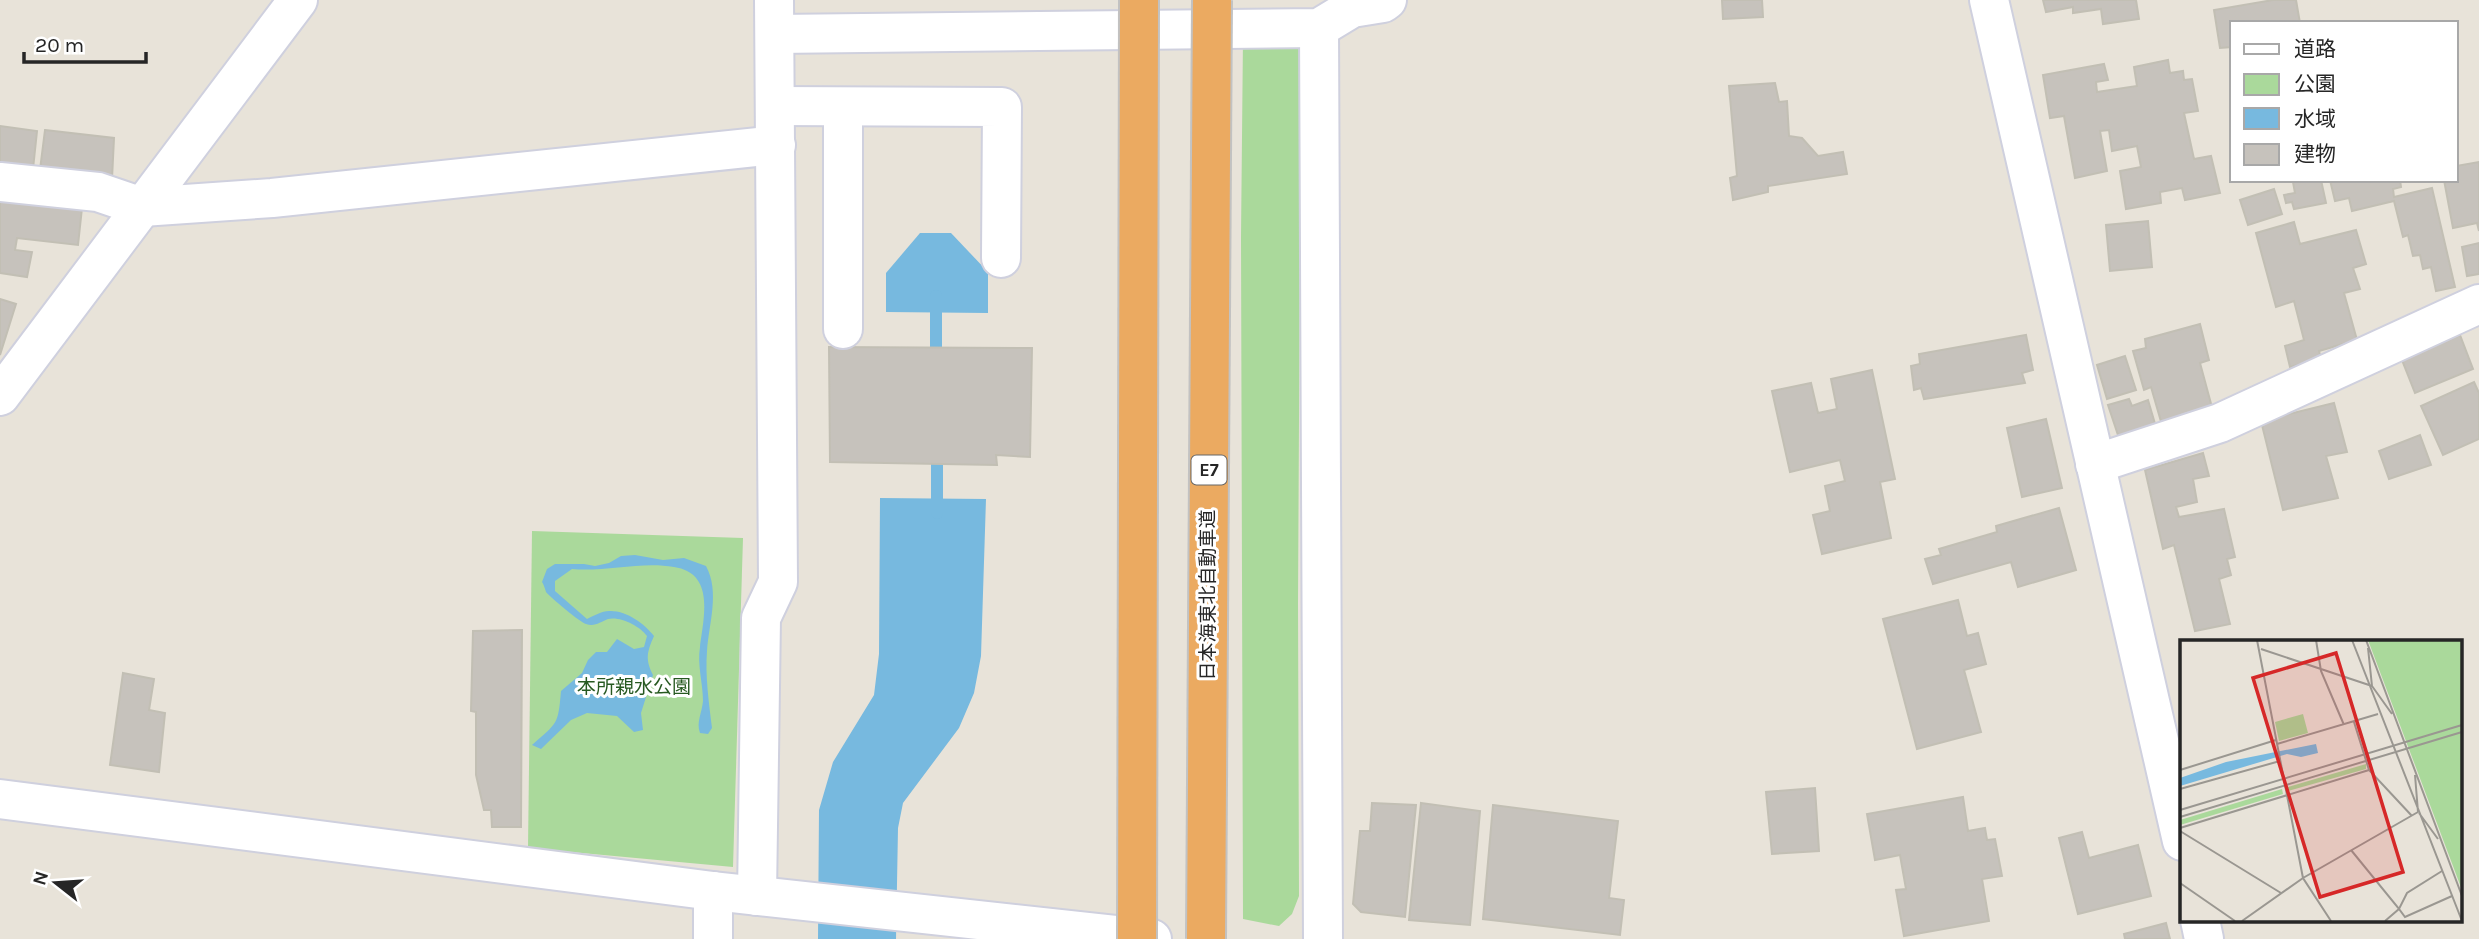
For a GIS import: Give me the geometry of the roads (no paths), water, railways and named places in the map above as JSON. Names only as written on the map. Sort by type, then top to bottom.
[{"type":"highway","points":[[1137,939],[1139,0]]},
{"type":"highway","name":"日本海東北自動車道","points":[[1206,939],[1212,0]]},
{"type":"street","points":[[0,396],[298,0]]},
{"type":"street","points":[[757,896],[761,618],[779,582],[774,17],[1319,28],[1352,8],[1387,0]]},
{"type":"street","points":[[1989,0],[2180,832]]},
{"type":"street","points":[[1319,28],[1323,939]]},
{"type":"street","points":[[775,106],[1002,107],[1001,258]]},
{"type":"street","points":[[843,107],[843,329]]},
{"type":"street","points":[[0,182],[98,192],[142,207],[272,198],[776,145]]},
{"type":"street","points":[[2095,464],[2220,423],[2479,304]]},
{"type":"street","points":[[0,799],[757,896],[940,928],[1152,939]]},
{"type":"street","points":[[713,891],[713,939]]},
{"type":"water","points":[[920,233],[951,233],[988,272],[988,313],[886,312],[886,273]]},
{"type":"water","points":[[880,498],[986,499],[981,656],[974,693],[959,728],[903,803],[898,828],[896,939],[818,939],[819,810],[833,762],[874,695],[879,654]]},
{"type":"water","points":[[635,555],[663,560],[684,558],[706,566],[713,597],[707,660],[712,728],[708,734],[700,733],[699,729],[703,701],[699,654],[704,598],[696,578],[687,571],[662,565],[572,569],[555,581],[555,591],[587,619],[606,611],[615,611],[628,615],[654,636],[648,656],[653,675],[641,713],[643,730],[634,732],[617,716],[587,713],[571,720],[541,749],[532,745],[555,722],[561,691],[582,673],[588,660],[596,652],[607,652],[617,639],[634,649],[644,647],[647,636],[635,625],[624,620],[613,618],[592,625],[583,623],[546,592],[542,582],[547,569],[555,564],[595,566],[609,563],[621,556]]},
{"type":"waterway","points":[[936,296],[936,362]]},
{"type":"waterway","points":[[937,450],[937,513]]},
{"type":"park label","name":"本所親水公園","points":[[634,687]]}]
